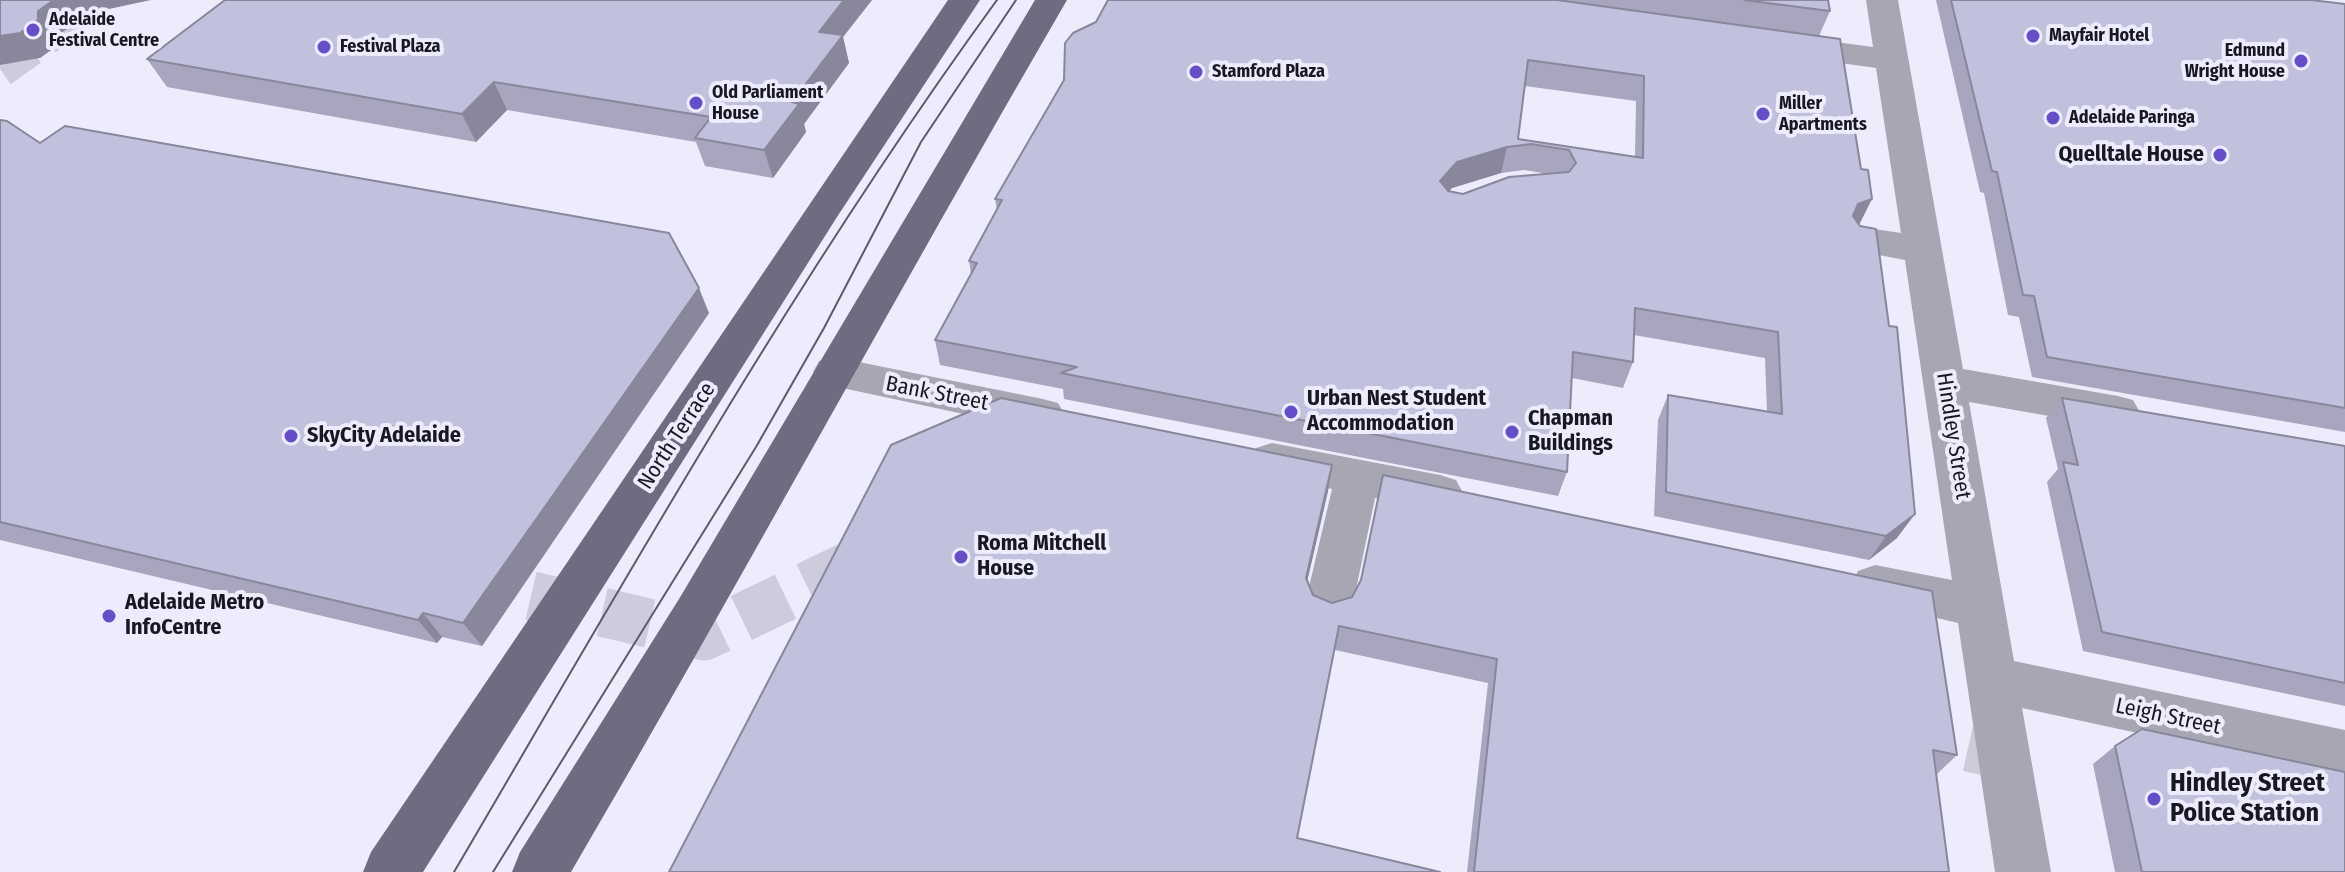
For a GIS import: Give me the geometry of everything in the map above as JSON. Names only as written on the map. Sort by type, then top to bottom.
[{"type":"main road","name":"North Terrace","points":[[391,872],[823,209],[964,0]]},
{"type":"main road","points":[[551,870],[834,372],[1051,0]]},
{"type":"street","name":"Hindley Street","points":[[1882,0],[2023,872]]},
{"type":"street","points":[[1749,40],[1892,60]]},
{"type":"street","points":[[1861,240],[1923,250]]},
{"type":"street","name":"Bank Street","points":[[834,372],[1091,425]]},
{"type":"street","points":[[1944,382],[2157,418]]},
{"type":"street","points":[[1232,452],[1485,503]]},
{"type":"street","points":[[1329,604],[1357,477]]},
{"type":"street","points":[[1828,575],[1980,607]]},
{"type":"street","name":"Leigh Street","points":[[1992,679],[2345,754]]},
{"type":"building","points":[[0,0],[54,0],[38,11],[38,20],[20,33],[0,36]]},
{"type":"building","points":[[225,0],[844,0],[819,32],[843,35],[792,102],[799,104],[764,150],[695,138],[711,117],[494,82],[462,114],[147,59]]},
{"type":"building","points":[[1108,0],[1557,0],[1840,39],[1861,169],[1868,170],[1872,199],[1858,204],[1853,216],[1860,226],[1876,229],[1889,326],[1897,327],[1915,514],[1886,536],[1666,492],[1668,395],[1782,414],[1778,332],[1635,308],[1633,362],[1573,352],[1567,472],[1061,373],[1077,367],[935,340],[977,263],[969,261],[1002,200],[995,199],[1064,80],[1065,43],[1073,33],[1096,22]],"holes":[[[1528,60],[1644,76],[1643,158],[1518,139]],[[1531,144],[1569,150],[1576,163],[1569,172],[1509,177],[1463,194],[1448,191],[1440,181],[1457,162],[1507,147]]]},
{"type":"building","points":[[1744,0],[1828,0],[1830,11]]},
{"type":"building","points":[[1951,0],[2311,0],[2345,4],[2345,408],[2047,357],[2034,296],[2023,295],[1997,172],[1992,171]]},
{"type":"building","name":"SkyCity Adelaide","points":[[0,120],[7,121],[40,143],[65,126],[669,233],[699,288],[463,623],[423,613],[418,620],[0,522]]},
{"type":"building","points":[[1001,398],[1332,465],[1306,578],[1313,595],[1332,603],[1352,597],[1361,580],[1383,475],[1932,591],[1957,755],[1933,750],[1949,872],[1474,872],[1497,659],[1339,626],[1297,838],[1440,872],[669,872],[891,445]]},
{"type":"building","points":[[2062,398],[2345,446],[2345,683],[2102,632],[2063,462],[2078,465]]},
{"type":"building","points":[[2142,729],[2345,772],[2345,872],[2142,872],[2115,746]]},
{"type":"tunnel","points":[[0,69],[98,0]]},
{"type":"tunnel","points":[[460,579],[704,636],[874,554]]},
{"type":"tunnel","points":[[1897,731],[2004,755]]},
{"type":"tram line","points":[[454,872],[649,539],[782,320],[851,212],[997,0]]},
{"type":"tram line","points":[[493,872],[756,447],[824,328],[921,142],[1016,0]]},
{"type":"place","name":"Adelaide Festival Centre","points":[[33,30]]},
{"type":"place","name":"Mayfair Hotel","points":[[2033,36]]},
{"type":"place","name":"Festival Plaza","points":[[324,47]]},
{"type":"place","name":"Edmund Wright House","points":[[2301,61]]},
{"type":"place","name":"Stamford Plaza","points":[[1196,72]]},
{"type":"place","name":"Old Parliament House","points":[[696,103]]},
{"type":"place","name":"Miller Apartments","points":[[1763,114]]},
{"type":"place","name":"Adelaide Paringa","points":[[2053,118]]},
{"type":"place","name":"Quelltale House","points":[[2220,155]]},
{"type":"place","name":"Urban Nest Student Accommodation","points":[[1291,412]]},
{"type":"place","name":"Chapman Buildings","points":[[1512,432]]},
{"type":"place","name":"SkyCity Adelaide","points":[[291,436]]},
{"type":"place","name":"Roma Mitchell House","points":[[961,557]]},
{"type":"place","name":"Adelaide Metro InfoCentre","points":[[109,616]]},
{"type":"place","name":"Hindley Street Police Station","points":[[2154,799]]}]
